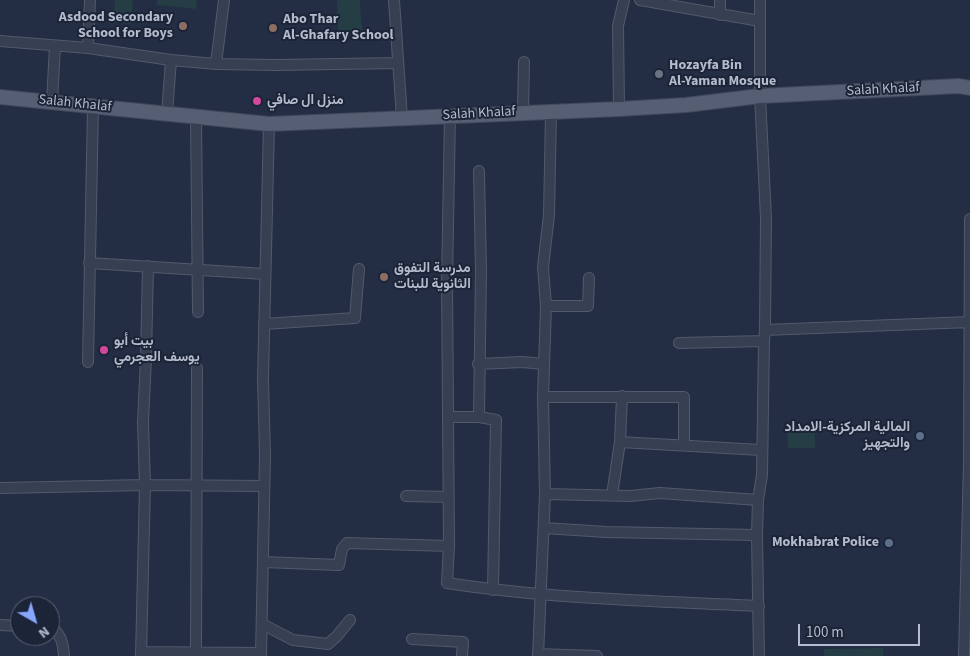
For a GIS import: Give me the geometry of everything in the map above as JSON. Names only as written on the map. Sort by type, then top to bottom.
[{"type":"main road","name":"Salah Khalaf","points":[[0,97],[269,124],[619,109],[686,105],[760,96],[966,85]]},
{"type":"street","points":[[88,48],[90,0]]},
{"type":"street","points":[[216,64],[224,0]]},
{"type":"street","points":[[394,0],[402,118]]},
{"type":"street","points":[[619,109],[618,26],[624,0]]},
{"type":"street","points":[[640,0],[760,21]]},
{"type":"street","points":[[720,0],[720,15]]},
{"type":"street","points":[[759,656],[757,535],[758,500],[762,475],[764,340],[766,330],[766,218],[760,96],[760,0]]},
{"type":"street","points":[[0,41],[88,48],[216,64],[398,63]]},
{"type":"street","points":[[52,102],[55,46]]},
{"type":"street","points":[[167,114],[172,60]]},
{"type":"street","points":[[523,112],[524,62]]},
{"type":"street","points":[[88,362],[93,106]]},
{"type":"street","points":[[550,112],[549,215],[543,267],[546,306],[543,397],[545,494],[538,655],[596,656]]},
{"type":"street","points":[[450,116],[447,281],[449,497],[447,582],[493,590],[540,595],[759,606]]},
{"type":"street","points":[[196,117],[198,312]]},
{"type":"street","points":[[148,266],[143,423],[145,485],[141,654],[261,654],[264,324],[269,124]]},
{"type":"street","points":[[479,417],[480,171]]},
{"type":"street","points":[[964,656],[969,539],[970,219]]},
{"type":"street","points":[[89,263],[265,274]]},
{"type":"street","points":[[264,324],[355,318],[359,269]]},
{"type":"street","points":[[546,306],[588,306],[589,278]]},
{"type":"street","points":[[766,330],[970,322]]},
{"type":"street","points":[[679,343],[764,340]]},
{"type":"street","points":[[478,364],[522,362],[544,364]]},
{"type":"street","points":[[196,655],[197,368]]},
{"type":"street","points":[[612,495],[620,442],[622,396]]},
{"type":"street","points":[[543,397],[684,397],[684,445]]},
{"type":"street","points":[[448,417],[479,417],[496,420],[493,590]]},
{"type":"street","points":[[620,442],[761,450]]},
{"type":"street","points":[[0,488],[145,485],[264,486]]},
{"type":"street","points":[[545,494],[630,496],[660,493],[758,500]]},
{"type":"street","points":[[406,496],[449,497]]},
{"type":"street","points":[[544,528],[606,532],[757,535]]},
{"type":"street","points":[[263,562],[339,565],[342,549],[347,543],[449,546]]},
{"type":"street","points":[[262,624],[293,640],[328,644],[350,620]]},
{"type":"street","points":[[60,635],[64,656]]},
{"type":"street","points":[[412,639],[463,642],[462,656]]},
{"type":"shaded area","points":[[115,0],[133,0],[131,24],[113,22]]},
{"type":"shaded area","points":[[157,0],[197,0],[196,9],[157,5]]},
{"type":"shaded area","points":[[337,0],[360,0],[362,32],[338,33]]},
{"type":"shaded area","points":[[787,428],[815,430],[815,448],[788,448]]},
{"type":"shaded area","points":[[883,648],[883,656],[824,656],[824,649]]},
{"type":"place","name":"Asdood Secondary School for Boys","points":[[183,26]]},
{"type":"place","name":"Abo Thar Al-Ghafary School","points":[[273,28]]},
{"type":"place","name":"Hozayfa Bin Al-Yaman Mosque","points":[[659,74]]},
{"type":"place","name":"منزل ال صافي","points":[[257,101]]},
{"type":"place","name":"مدرسة التفوق الثانوية للبنات","points":[[384,277]]},
{"type":"place","name":"بيت أبو يوسف العجرمي","points":[[104,350]]},
{"type":"place","name":"المالية المركزية-الامداد والتجهيز","points":[[920,436]]},
{"type":"place","name":"Mokhabrat Police","points":[[889,543]]}]
